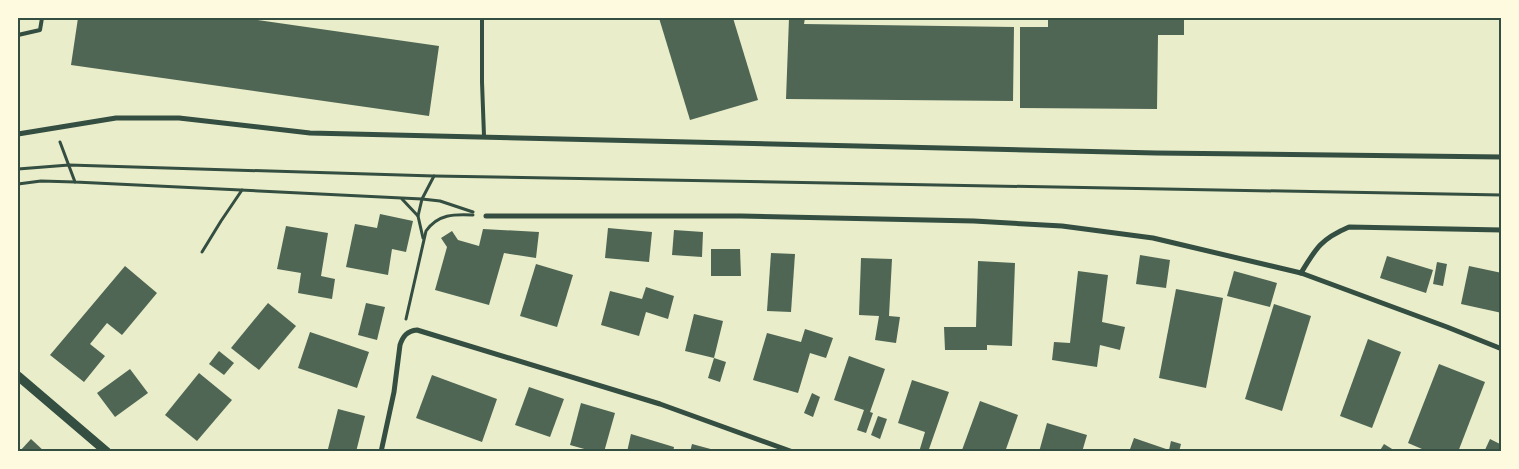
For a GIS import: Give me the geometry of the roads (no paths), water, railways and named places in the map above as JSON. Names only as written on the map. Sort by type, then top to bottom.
[{"type":"street","points":[[18,134],[116,118],[179,118],[310,133],[1156,153],[1502,157]]},
{"type":"street","points":[[486,216],[751,216],[974,221],[1062,226],[1153,238],[1301,273],[1502,349]]},
{"type":"street","points":[[1301,273],[1316,247],[1332,234],[1349,227],[1502,230]]},
{"type":"street","points":[[381,452],[394,392],[400,345],[402,338],[411,331],[424,332],[660,404],[793,452]]},
{"type":"street","points":[[18,376],[107,452]]},
{"type":"lane","points":[[18,35],[40,30],[42,18]]},
{"type":"lane","points":[[482,18],[484,136]]}]
